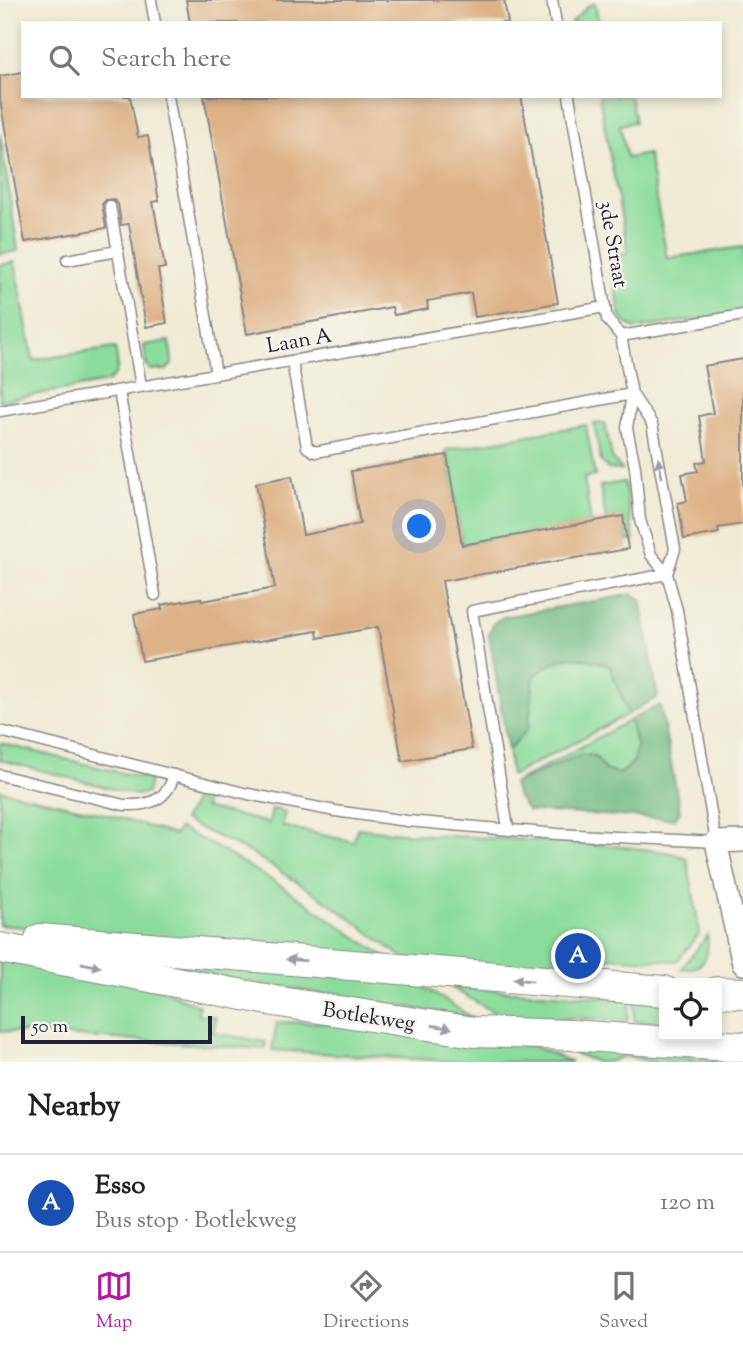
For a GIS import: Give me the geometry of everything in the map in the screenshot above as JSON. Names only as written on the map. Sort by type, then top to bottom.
[{"type":"main road","points":[[0,938],[40,939],[659,991]]},
{"type":"main road","name":"Botlekweg","points":[[0,948],[274,1001],[474,1032],[571,1035],[743,1047]]},
{"type":"main road","points":[[722,992],[743,993]]},
{"type":"street","points":[[743,841],[716,842],[743,964]]},
{"type":"lane","points":[[151,0],[155,21]]},
{"type":"lane","points":[[552,0],[556,21]]},
{"type":"lane","points":[[168,98],[216,374]]},
{"type":"lane","name":"3de Straat","points":[[569,98],[607,319],[621,336],[632,394]]},
{"type":"lane","points":[[110,206],[141,386]]},
{"type":"lane","points":[[67,260],[118,251]]},
{"type":"lane","name":"Laan A","points":[[0,411],[606,307]]},
{"type":"lane","points":[[621,336],[743,314]]},
{"type":"lane","points":[[292,361],[307,447],[315,452],[632,394]]},
{"type":"lane","points":[[119,391],[155,595]]},
{"type":"lane","points":[[0,731],[248,794],[322,809],[407,821],[557,834],[716,842],[677,610],[667,574],[651,555],[640,520],[635,467],[627,428],[632,394]]},
{"type":"lane","points":[[632,394],[652,424],[675,549],[667,574]]},
{"type":"lane","points":[[508,828],[472,611],[667,574]]},
{"type":"lane","points":[[0,775],[138,806],[158,801],[172,784],[174,775]]},
{"type":"green space","points":[[595,4],[599,21],[573,21],[589,5]]},
{"type":"green space","points":[[599,98],[630,98],[635,122],[620,125],[627,158],[648,154],[667,258],[743,247],[743,312],[635,329],[623,321],[620,314],[610,256],[628,253]]},
{"type":"green space","points":[[0,134],[18,251],[0,254]]},
{"type":"green space","points":[[15,262],[33,360],[115,348],[117,367],[111,379],[107,382],[0,401],[0,265]]},
{"type":"green space","points":[[170,341],[172,364],[167,370],[150,370],[146,364],[144,345]]},
{"type":"green space","points":[[605,423],[612,458],[622,470],[608,469],[601,461],[594,424]]},
{"type":"green space","points":[[586,425],[595,476],[584,478],[591,523],[462,545],[446,450]]},
{"type":"green space","points":[[624,482],[634,540],[627,542],[623,517],[606,520],[600,486]]},
{"type":"green space","points":[[633,594],[641,599],[658,697],[628,714],[609,665],[587,659],[562,659],[534,676],[528,729],[508,750],[489,634],[493,624],[503,617]]},
{"type":"green space","points":[[573,656],[609,665],[628,714],[511,776],[508,750],[528,729],[534,677],[549,664]]},
{"type":"green space","points":[[660,705],[680,811],[674,819],[528,811],[517,796],[513,784],[581,754],[595,756],[605,770],[621,774],[634,761],[636,745],[630,720]]},
{"type":"green space","points":[[630,720],[636,745],[634,761],[620,774],[605,770],[513,784]]},
{"type":"green space","points":[[0,743],[150,780],[147,793],[136,795],[0,760]]},
{"type":"green space","points":[[0,790],[109,815],[175,835],[179,828],[283,887],[387,958],[0,925]]},
{"type":"green space","points":[[197,791],[207,793],[204,808],[269,823],[272,809],[285,812],[282,826],[354,842],[357,828],[409,834],[604,845],[672,854],[687,859],[700,933],[677,961],[564,955],[563,962],[556,961],[523,969],[406,960],[331,904],[251,853],[183,820]]},
{"type":"green space","points":[[708,935],[704,961],[696,967],[681,969]]},
{"type":"green space","points":[[0,959],[158,988],[199,1006],[198,1014],[216,1017],[214,1033],[266,1042],[265,1049],[0,1031]]},
{"type":"green space","points":[[144,959],[416,982],[473,1018],[146,965]]},
{"type":"green space","points":[[450,987],[630,999],[628,1021],[577,1018],[511,1022]]},
{"type":"green space","points":[[635,999],[659,1001],[659,1023],[634,1021]]},
{"type":"green space","points":[[277,1022],[343,1023],[533,1046],[571,1062],[463,1062],[272,1050]]},
{"type":"green space","points":[[558,1047],[740,1060],[653,1062],[624,1056],[608,1062],[597,1062]]},
{"type":"building","points":[[186,0],[504,0],[508,21],[190,21]]},
{"type":"building","points":[[21,72],[21,98],[130,98],[138,137],[148,136],[159,201],[153,202],[165,268],[158,269],[167,323],[146,327],[129,224],[121,225],[118,204],[113,199],[102,204],[106,228],[25,242],[0,100],[0,76]]},
{"type":"building","points":[[204,98],[521,98],[558,303],[475,317],[471,293],[427,301],[428,309],[394,315],[392,307],[247,334]]},
{"type":"building","points":[[743,359],[743,524],[718,528],[719,533],[684,539],[678,503],[687,501],[682,474],[698,471],[696,463],[706,461],[699,416],[713,413],[704,366]]},
{"type":"building","points":[[447,455],[462,545],[623,516],[628,549],[442,581],[472,749],[402,761],[378,627],[318,638],[317,631],[142,661],[134,614],[162,609],[161,605],[275,588],[256,483],[292,476],[303,535],[360,524],[351,471]]},
{"type":"place","name":"Esso","points":[[578,956]]}]
